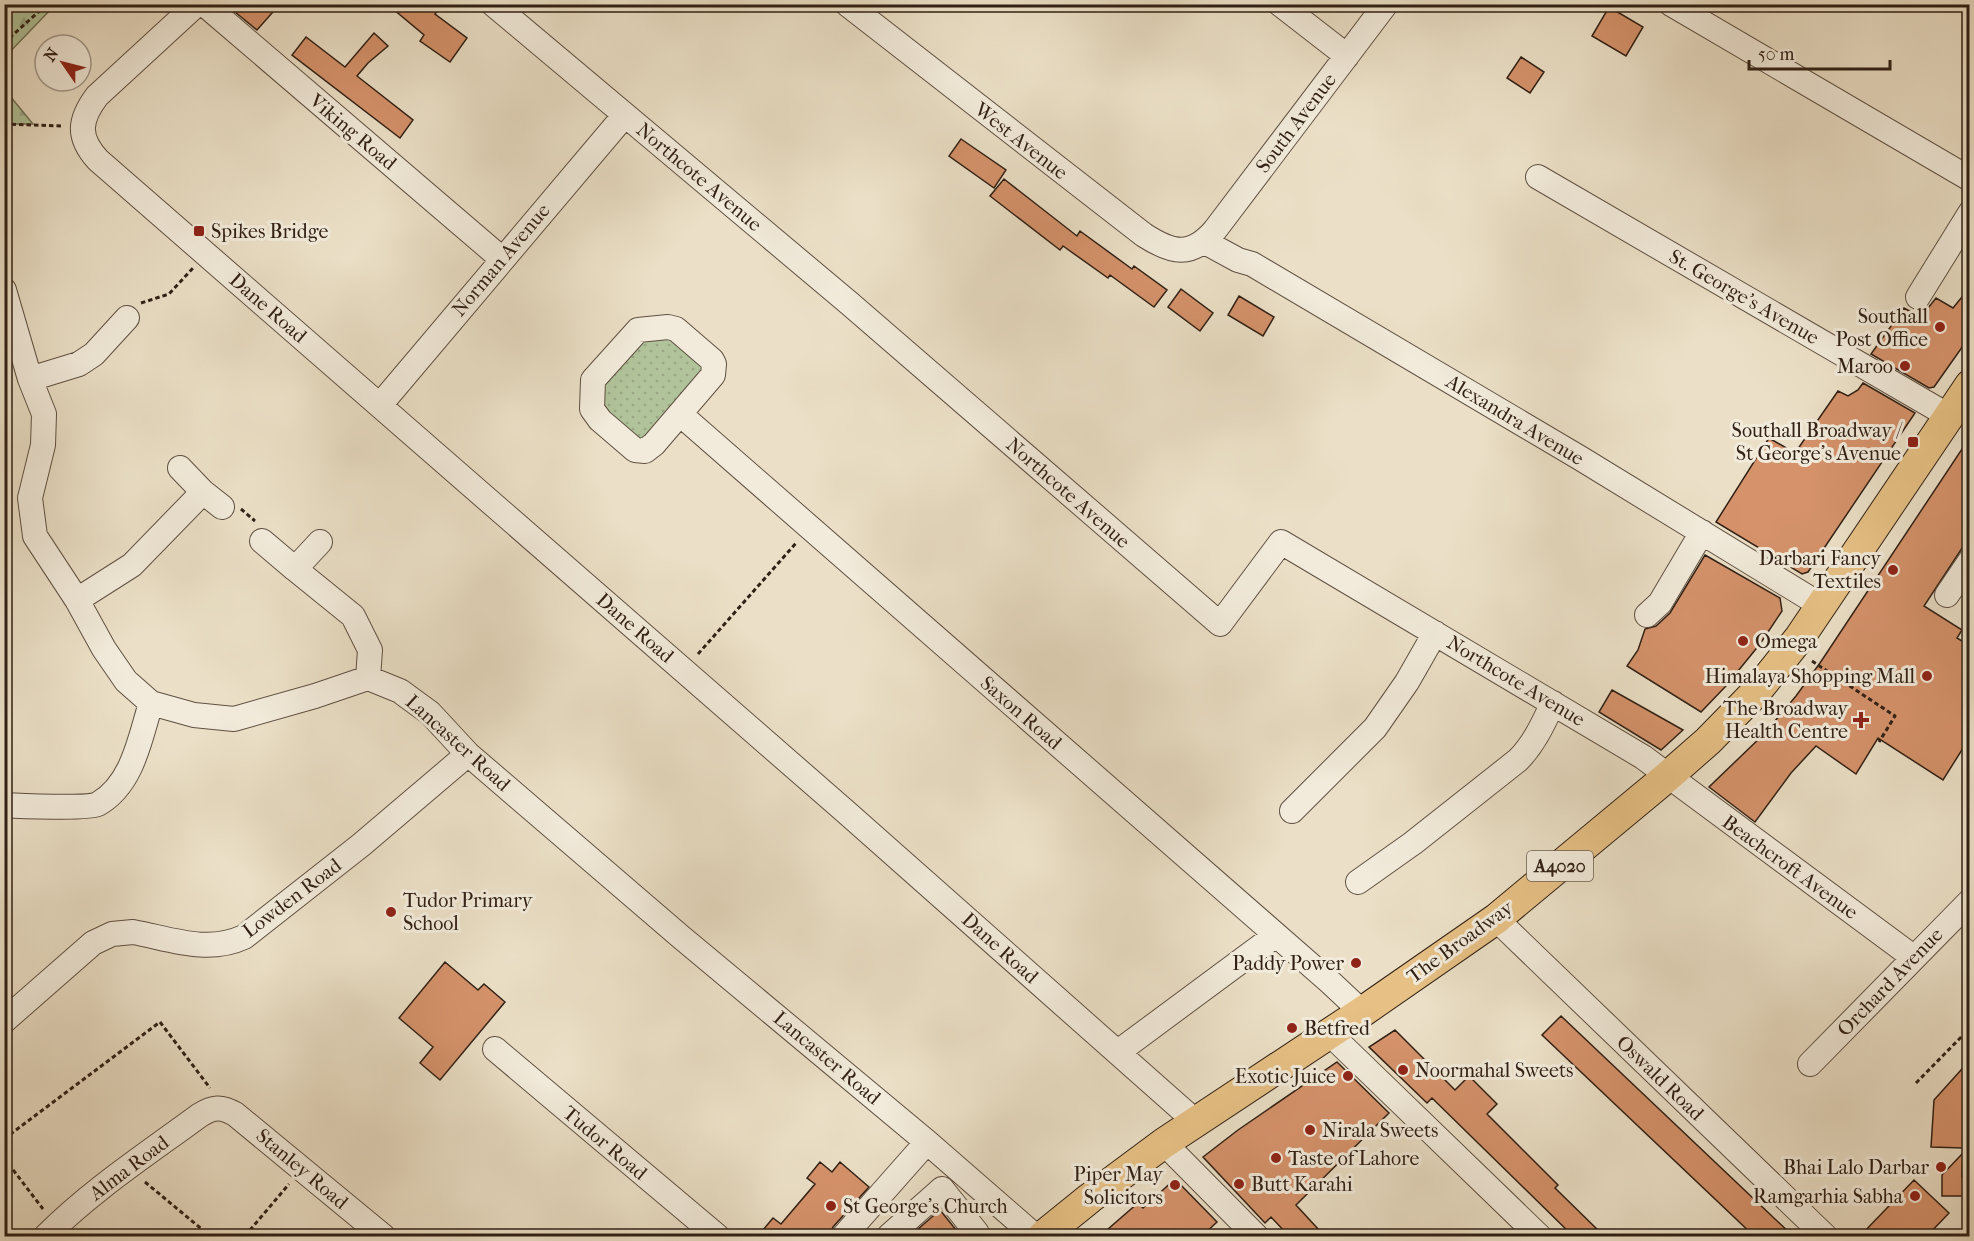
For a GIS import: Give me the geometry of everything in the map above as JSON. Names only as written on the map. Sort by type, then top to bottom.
[{"type":"main road","name":"The Broadway","points":[[1043,1236],[1164,1143],[1362,1012],[1496,919],[1708,741],[1756,693],[1800,637],[1970,385]]},
{"type":"street","points":[[83,128],[88,109],[97,96],[197,4]]},
{"type":"street","name":"Viking Road","points":[[204,4],[502,259]]},
{"type":"street","name":"Northcote Avenue","points":[[493,4],[866,317],[1220,624],[1281,542],[1643,757],[1667,777]]},
{"type":"street","name":"West Avenue","points":[[847,4],[1157,244],[1177,250],[1193,249],[1205,242]]},
{"type":"street","points":[[1280,4],[1347,56]]},
{"type":"street","name":"South Avenue","points":[[1205,242],[1386,4]]},
{"type":"street","points":[[1671,4],[1970,179]]},
{"type":"street","name":"Norman Avenue","points":[[380,405],[624,116]]},
{"type":"street","name":"Dane Road","points":[[83,128],[86,145],[98,160],[1196,1122]]},
{"type":"street","name":"St. George's Avenue","points":[[1539,177],[1949,416]]},
{"type":"street","points":[[1918,297],[1970,213]]},
{"type":"street","name":"Alexandra Avenue","points":[[1205,242],[1238,260],[1252,264],[1822,606]]},
{"type":"street","points":[[6,302],[30,379],[44,414],[42,445],[30,498],[34,536],[77,600],[104,649],[126,681],[151,703],[194,715],[234,718],[315,696],[368,678],[370,650],[353,616],[262,541]]},
{"type":"street","points":[[30,379],[79,364],[94,354],[127,318]]},
{"type":"street","points":[[649,327],[672,327],[714,364],[713,375],[680,414],[649,449],[641,451],[631,446],[594,414],[591,402],[593,380],[638,330],[649,327]]},
{"type":"street","name":"Saxon Road","points":[[680,414],[1362,1012]]},
{"type":"street","points":[[77,600],[132,565],[212,500],[180,468]]},
{"type":"street","points":[[1647,615],[1660,603],[1702,532]]},
{"type":"street","points":[[295,569],[320,542]]},
{"type":"street","points":[[1947,595],[1970,561]]},
{"type":"street","points":[[1292,811],[1375,728],[1407,682],[1435,633]]},
{"type":"street","name":"Lancaster Road","points":[[368,678],[400,691],[430,712],[468,754],[1035,1236]]},
{"type":"street","points":[[4,804],[96,805],[115,790],[132,765],[151,703]]},
{"type":"street","points":[[1358,882],[1413,843],[1518,760],[1537,736],[1553,703]]},
{"type":"street","name":"Lowden Road","points":[[4,1021],[73,959],[103,936],[133,932],[201,946],[226,944],[244,937],[362,845],[468,754]]},
{"type":"street","name":"Beachcroft Avenue","points":[[1667,777],[1913,957]]},
{"type":"street","name":"Orchard Avenue","points":[[1810,1064],[1970,901]]},
{"type":"street","name":"Oswald Road","points":[[1496,919],[1825,1236]]},
{"type":"street","points":[[1118,1052],[1276,936]]},
{"type":"street","points":[[1329,1033],[1539,1236]]},
{"type":"street","name":"Tudor Road","points":[[495,1049],[717,1236]]},
{"type":"street","name":"Alma Road","points":[[51,1231],[103,1186],[200,1115],[217,1107]]},
{"type":"street","name":"Stanley Road","points":[[217,1107],[236,1114],[383,1236]]},
{"type":"street","points":[[843,1236],[927,1142]]},
{"type":"street","points":[[1164,1143],[1256,1236]]},
{"type":"street","points":[[889,1236],[942,1189],[977,1233],[975,1236]]},
{"type":"path","points":[[4,43],[47,4]]},
{"type":"path","points":[[4,124],[83,128]]},
{"type":"path","points":[[127,318],[139,304],[169,294],[196,265]]},
{"type":"path","points":[[212,500],[229,498],[269,533],[262,541]]},
{"type":"path","points":[[683,671],[810,527]]},
{"type":"path","points":[[1810,660],[1894,716],[1879,742]]},
{"type":"path","points":[[4,1139],[160,1022],[212,1090],[217,1107]]},
{"type":"path","points":[[1916,1083],[1970,1029]]},
{"type":"path","points":[[4,1158],[51,1231]]},
{"type":"path","points":[[130,1167],[210,1236]]},
{"type":"path","points":[[245,1236],[302,1169]]},
{"type":"green space","points":[[5,4],[55,5],[5,57]]},
{"type":"green space","points":[[5,90],[33,124],[5,124]]},
{"type":"green space","points":[[662,331],[707,363],[647,444],[601,413],[597,382],[636,337]]},
{"type":"building","points":[[242,4],[280,4],[257,30],[235,12]]},
{"type":"building","points":[[387,4],[443,4],[435,14],[467,38],[450,62],[420,41],[424,35]]},
{"type":"building","points":[[1609,7],[1643,27],[1626,56],[1592,36]]},
{"type":"building","points":[[374,33],[388,46],[357,76],[413,120],[400,138],[292,55],[306,37],[345,67]]},
{"type":"building","points":[[1521,57],[1544,72],[1530,93],[1507,78]]},
{"type":"building","points":[[961,139],[1006,170],[994,188],[949,156]]},
{"type":"building","points":[[1004,179],[1077,236],[1080,231],[1132,269],[1134,266],[1167,290],[1154,307],[1110,275],[1108,278],[1063,246],[1060,250],[990,196]]},
{"type":"building","points":[[1970,287],[1970,336],[1934,387],[1929,388],[1871,354],[1904,308],[1921,317],[1936,298],[1953,308]]},
{"type":"building","points":[[1181,289],[1213,313],[1200,331],[1168,307]]},
{"type":"building","points":[[1239,296],[1274,317],[1263,336],[1228,315]]},
{"type":"building","points":[[1863,383],[1915,413],[1808,572],[1802,574],[1716,522],[1769,438],[1795,453],[1838,391],[1848,396],[1858,390]]},
{"type":"building","points":[[1970,437],[1970,536],[1924,606],[1962,630],[1957,638],[1970,646],[1970,737],[1943,780],[1878,738],[1856,774],[1816,746],[1791,773],[1755,822],[1709,787],[1764,734],[1796,696]]},
{"type":"building","points":[[1705,555],[1780,598],[1782,611],[1760,644],[1701,712],[1627,666],[1638,650],[1645,629],[1656,626],[1670,613]]},
{"type":"building","points":[[1612,690],[1683,730],[1661,750],[1599,712]]},
{"type":"building","points":[[445,962],[478,990],[484,984],[505,1002],[440,1080],[420,1063],[433,1047],[399,1018]]},
{"type":"building","points":[[1561,1016],[1793,1236],[1754,1236],[1542,1035]]},
{"type":"building","points":[[1395,1030],[1455,1090],[1469,1076],[1497,1104],[1487,1114],[1558,1185],[1555,1188],[1604,1236],[1573,1236],[1432,1098],[1427,1103],[1369,1047]]},
{"type":"building","points":[[1970,1060],[1970,1096],[1965,1092],[1963,1148],[1931,1147],[1934,1100]]},
{"type":"building","points":[[1337,1062],[1389,1113],[1296,1205],[1319,1230],[1312,1236],[1289,1236],[1271,1217],[1265,1223],[1203,1157]]},
{"type":"building","points":[[1963,1153],[1962,1176],[1970,1169],[1970,1196],[1942,1196],[1942,1175]]},
{"type":"building","name":"St George's Church","points":[[820,1162],[832,1172],[840,1162],[869,1187],[833,1227],[830,1236],[758,1236],[773,1218],[781,1224],[815,1184],[807,1178]]},
{"type":"building","points":[[1175,1179],[1217,1222],[1202,1236],[1100,1236],[1138,1203],[1143,1208]]},
{"type":"building","name":"Ramgarhia Sabha","points":[[1914,1180],[1949,1213],[1927,1236],[1860,1236]]},
{"type":"building","points":[[940,1210],[961,1236],[910,1236]]},
{"type":"place","name":"Spikes Bridge","points":[[199,231]]},
{"type":"place","name":"Southall Post Office","points":[[1940,327]]},
{"type":"place","name":"Maroo","points":[[1905,366]]},
{"type":"place","name":"Southall Broadway / St George's Avenue","points":[[1913,442]]},
{"type":"place","name":"Darbari Fancy Textiles","points":[[1893,570]]},
{"type":"place","name":"Omega","points":[[1743,641]]},
{"type":"place","name":"Himalaya Shopping Mall","points":[[1927,676]]},
{"type":"place","name":"The Broadway Health Centre","points":[[1861,720]]},
{"type":"place","name":"Tudor Primary School","points":[[391,912]]},
{"type":"place","name":"Paddy Power","points":[[1356,963]]},
{"type":"place","name":"Betfred","points":[[1292,1028]]},
{"type":"place","name":"Noormahal Sweets","points":[[1403,1070]]},
{"type":"place","name":"Exotic Juice","points":[[1348,1076]]},
{"type":"place","name":"Nirala Sweets","points":[[1310,1130]]},
{"type":"place","name":"Taste of Lahore","points":[[1276,1158]]},
{"type":"place","name":"Bhai Lalo Darbar","points":[[1941,1167]]},
{"type":"place","name":"Butt Karahi","points":[[1239,1184]]},
{"type":"place","name":"Piper May Solicitors","points":[[1175,1185]]},
{"type":"place","name":"Ramgarhia Sabha","points":[[1915,1196]]},
{"type":"place","name":"St George's Church","points":[[831,1206]]}]
